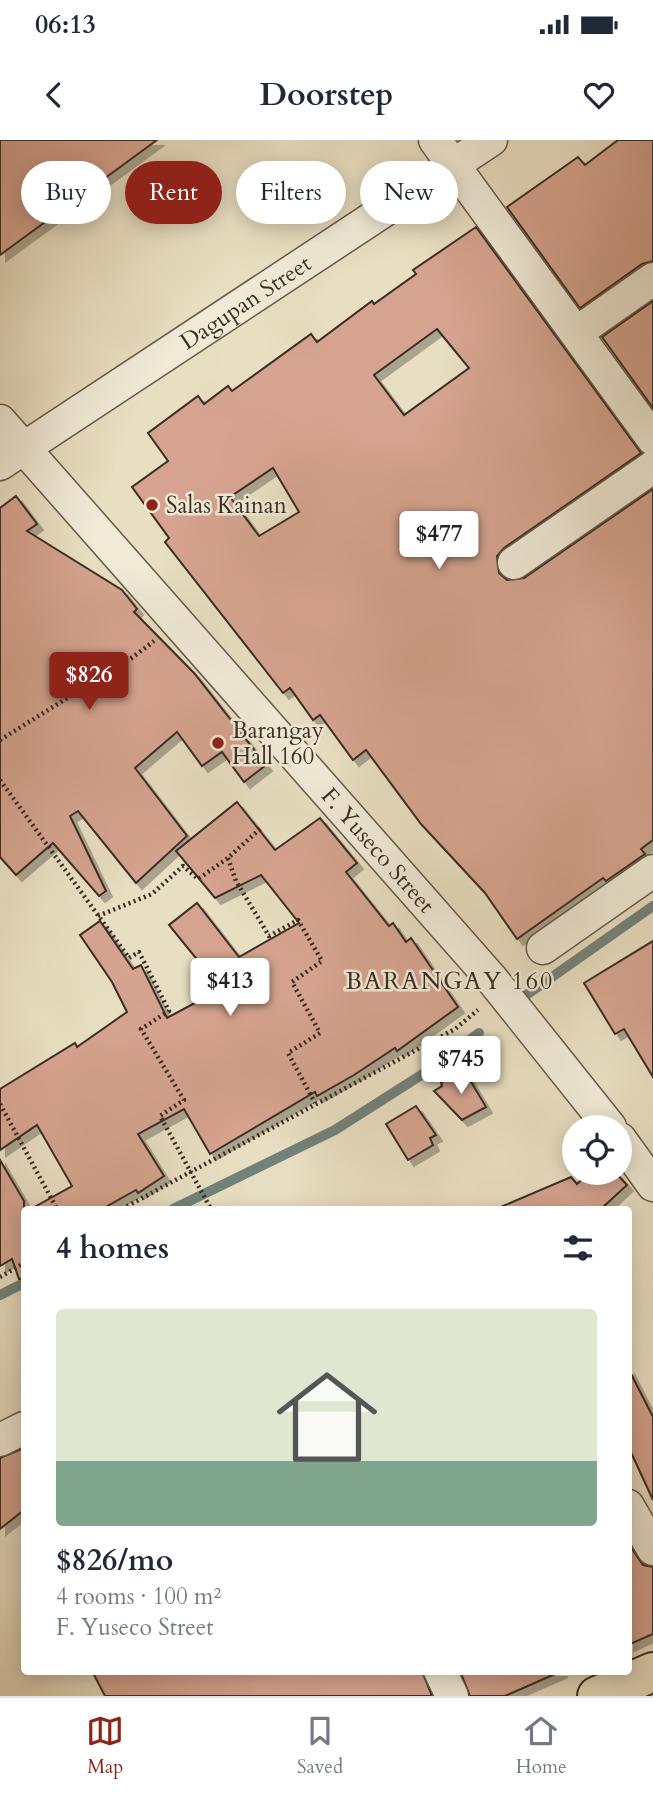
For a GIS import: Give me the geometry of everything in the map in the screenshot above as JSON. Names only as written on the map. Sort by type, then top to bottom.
[{"type":"main road","points":[[597,1696],[653,1672]]},
{"type":"street","name":"Dagupan Street","points":[[12,456],[444,152],[491,140]]},
{"type":"street","points":[[444,152],[653,439]]},
{"type":"street","points":[[576,333],[653,279]]},
{"type":"street","name":"F. Yuseco Street","points":[[0,421],[12,456],[491,978],[600,1115]]},
{"type":"street","points":[[514,563],[653,467]]},
{"type":"street","points":[[542,948],[653,871]]},
{"type":"street","points":[[632,1156],[653,1185]]},
{"type":"street","points":[[0,1440],[21,1430]]},
{"type":"street","points":[[632,1513],[653,1549]]},
{"type":"street","points":[[442,1675],[452,1696]]},
{"type":"path","points":[[0,740],[133,657]]},
{"type":"path","points":[[0,780],[129,958],[139,952],[169,1011],[141,1029],[184,1100],[160,1116],[209,1206]]},
{"type":"path","points":[[98,916],[152,894],[183,866],[198,879],[228,858],[262,827]]},
{"type":"path","points":[[228,858],[236,881],[269,936],[298,920],[322,961],[292,982],[320,1033],[288,1053],[316,1104]]},
{"type":"path","points":[[128,1206],[455,1029]]},
{"type":"path","points":[[0,1104],[55,1206]]},
{"type":"path","points":[[0,1277],[21,1265]]},
{"type":"building","points":[[0,140],[157,140],[111,174],[111,161],[21,161],[21,224],[42,224],[0,255]]},
{"type":"building","points":[[618,140],[653,140],[653,261],[642,264],[580,308],[507,207],[578,157],[585,165]]},
{"type":"building","points":[[476,227],[641,453],[504,548],[497,556],[499,573],[507,580],[524,578],[653,489],[653,840],[641,849],[645,854],[606,881],[603,878],[517,939],[485,893],[421,824],[366,750],[353,760],[320,715],[313,720],[290,688],[283,693],[165,542],[169,538],[132,487],[168,461],[148,433],[198,396],[204,404],[228,386],[232,391],[311,334],[317,342],[372,301],[374,304],[416,274],[413,270]],"holes":[[[437,329],[469,368],[404,415],[374,375]],[[273,468],[299,512],[259,536],[230,497]]]},
{"type":"building","points":[[653,301],[653,408],[602,337]]},
{"type":"building","points":[[16,496],[37,524],[27,531],[122,590],[137,609],[134,612],[194,673],[266,765],[244,782],[222,752],[202,766],[177,732],[135,768],[187,836],[136,883],[78,811],[70,816],[106,891],[99,896],[53,843],[16,875],[0,857],[0,508]]},
{"type":"building","points":[[237,802],[275,850],[320,818],[357,863],[346,872],[389,926],[393,923],[406,942],[411,938],[458,1007],[397,1051],[395,1048],[317,1096],[315,1092],[210,1154],[184,1109],[138,1134],[164,1176],[138,1193],[136,1190],[107,1206],[36,1206],[72,1186],[37,1125],[0,1150],[0,1089],[75,1043],[77,1047],[127,1012],[112,982],[80,935],[100,921],[133,969],[141,965],[167,1018],[221,989],[169,925],[197,903],[239,957],[299,923],[261,875],[215,898],[176,851]]},
{"type":"building","points":[[653,941],[653,1077],[624,1029],[615,1034],[584,983]]},
{"type":"building","points":[[464,1070],[486,1107],[462,1120],[434,1091],[442,1086],[441,1083]]},
{"type":"building","points":[[416,1106],[436,1135],[430,1138],[433,1145],[408,1160],[386,1124]]},
{"type":"building","points":[[0,1160],[24,1201],[24,1206],[21,1206],[21,1279],[12,1259],[0,1266]]},
{"type":"building","points":[[562,1181],[562,1185],[627,1185],[604,1206],[503,1206]]},
{"type":"building","points":[[632,1376],[653,1417],[653,1500],[632,1455]]},
{"type":"building","points":[[21,1449],[21,1512],[0,1529],[0,1458]]},
{"type":"building","points":[[632,1549],[643,1565],[653,1567],[653,1634],[632,1643]]},
{"type":"building","points":[[94,1675],[424,1675],[432,1696],[105,1696]]},
{"type":"building","points":[[462,1675],[553,1675],[505,1696],[470,1696]]},
{"type":"waterway","points":[[515,1003],[653,906]]},
{"type":"waterway","points":[[179,1206],[335,1130],[426,1072],[479,1033]]},
{"type":"waterway","points":[[0,1295],[21,1284]]},
{"type":"place","name":"Salas Kainan","points":[[152,505]]},
{"type":"place","name":"Barangay Hall 160","points":[[218,743]]},
{"type":"district","name":"BARANGAY 160","points":[[450,981]]}]
